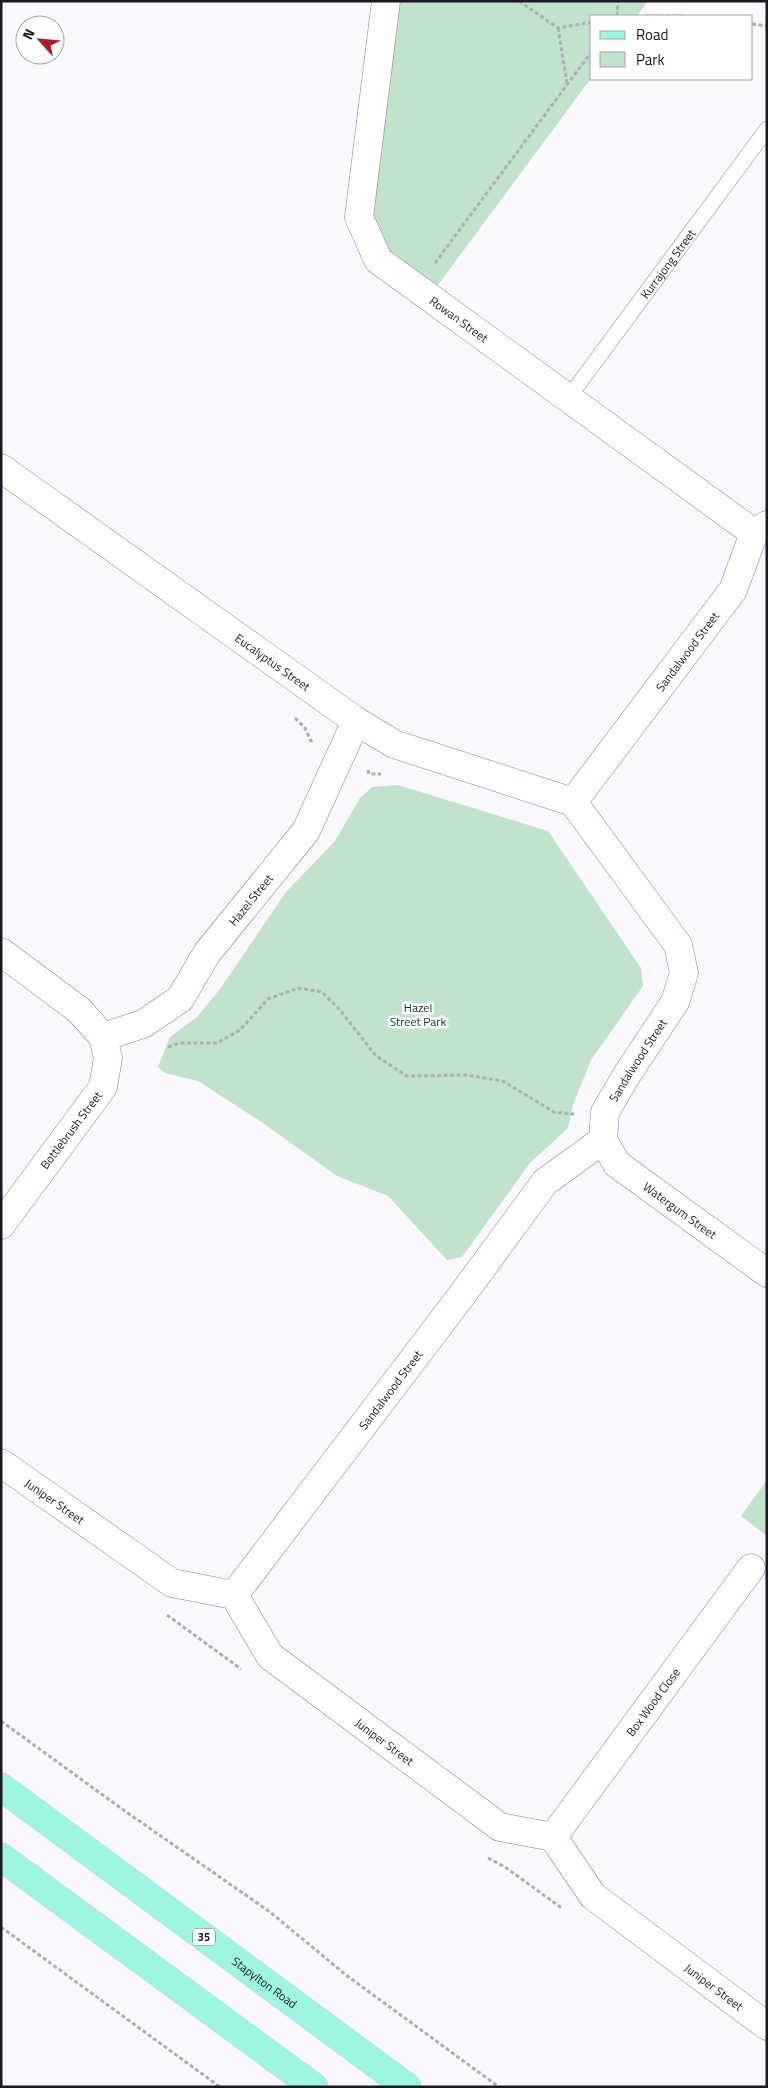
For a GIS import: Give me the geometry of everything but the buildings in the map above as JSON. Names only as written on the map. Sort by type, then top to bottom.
[{"type":"main road","name":"Stapylton Road","points":[[1,1787],[406,2087]]},
{"type":"main road","points":[[1,1857],[314,2087]]},
{"type":"street","name":"Rowan Street","points":[[386,1],[359,217],[378,260],[569,398],[760,529]]},
{"type":"street","name":"Eucalyptus Street","points":[[1,468],[356,721],[394,744],[572,802]]},
{"type":"street","name":"Sandalwood Street","points":[[234,1595],[462,1295],[545,1182],[603,1140],[605,1112],[628,1073],[675,1002],[684,973],[678,945],[572,802],[733,590],[760,529]]},
{"type":"street","name":"Hazel Street","points":[[103,1037],[143,1024],[180,999],[207,953],[306,831],[356,721]]},
{"type":"street","points":[[1,952],[79,1010],[103,1037]]},
{"type":"street","name":"Bottlebrush Street","points":[[1,1225],[103,1087],[108,1058],[103,1037]]},
{"type":"street","name":"Watergum Street","points":[[603,1140],[617,1164],[767,1273]]},
{"type":"street","name":"Juniper Street","points":[[1,1463],[172,1583],[234,1595],[270,1656],[500,1827],[553,1837],[593,1896],[767,2026]]},
{"type":"street","name":"Box Wood Close","points":[[553,1837],[751,1568]]},
{"type":"lane","name":"Kurrajong Street","points":[[569,398],[767,129]]},
{"type":"path","points":[[519,1],[558,28],[590,22]]},
{"type":"path","points":[[617,15],[618,1]]},
{"type":"path","points":[[753,24],[767,26]]},
{"type":"path","points":[[558,28],[567,84]]},
{"type":"path","points":[[417,288],[590,54]]},
{"type":"path","points":[[293,716],[305,728],[311,741],[321,740]]},
{"type":"path","points":[[366,765],[369,774],[384,774]]},
{"type":"path","points":[[161,1049],[180,1042],[217,1043],[240,1030],[268,999],[298,988],[322,992],[340,1010],[376,1056],[407,1076],[465,1075],[503,1081],[554,1112],[582,1114]]},
{"type":"path","points":[[1,1721],[122,1809],[270,1912],[346,1975],[499,2087]]},
{"type":"path","points":[[1,1927],[220,2087]]},
{"type":"green space","points":[[386,1],[648,1],[638,15],[590,15],[590,80],[429,297],[359,217]]},
{"type":"green space","name":"Hazel Street Park","points":[[398,785],[548,831],[641,968],[643,986],[591,1060],[573,1105],[568,1128],[530,1163],[462,1257],[447,1260],[388,1196],[337,1176],[260,1121],[198,1081],[165,1073],[158,1067],[170,1037],[197,1017],[220,989],[286,892],[335,841],[360,798],[372,787]]},
{"type":"green space","points":[[767,1480],[767,1536],[741,1516]]}]
